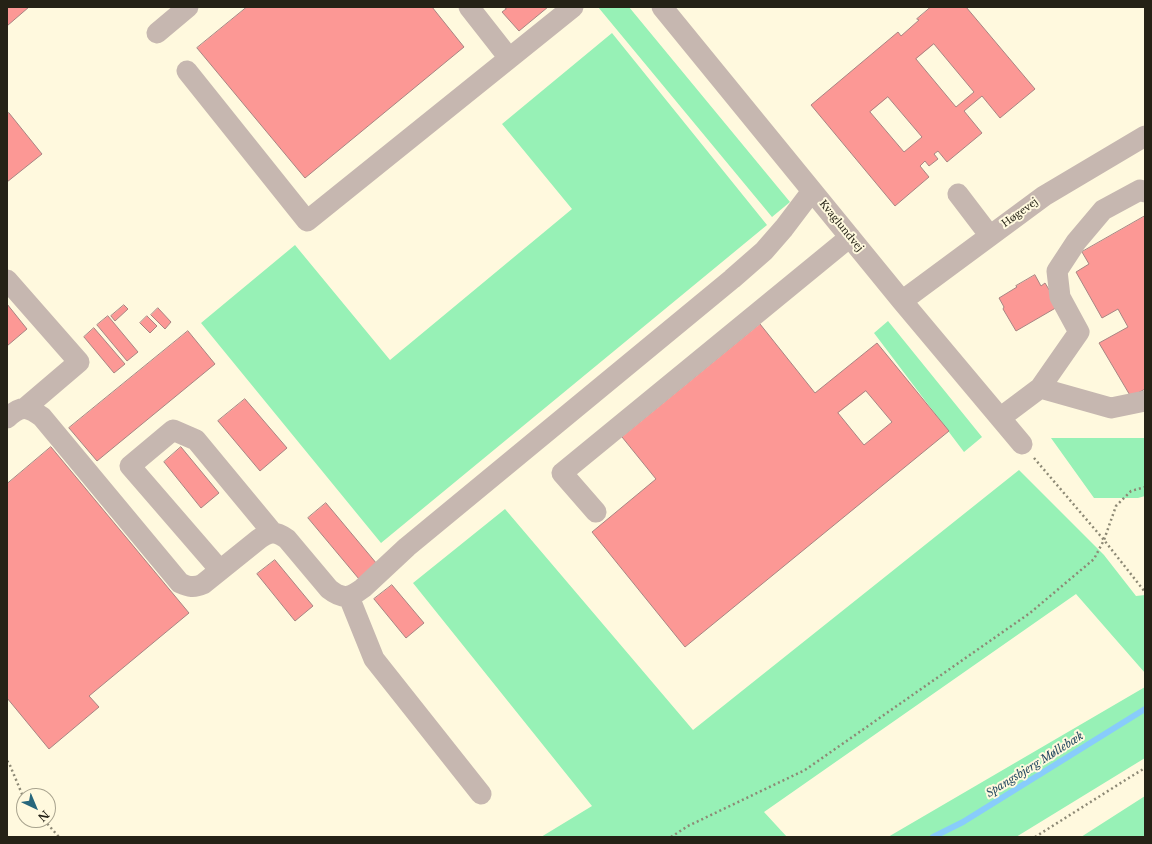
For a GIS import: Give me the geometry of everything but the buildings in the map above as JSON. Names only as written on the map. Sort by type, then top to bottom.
[{"type":"street","points":[[157,33],[188,7]]},
{"type":"street","points":[[469,7],[509,58]]},
{"type":"street","points":[[187,71],[307,221],[573,7]]},
{"type":"street","name":"Kvaglundvej","points":[[662,7],[902,301],[1022,444]]},
{"type":"street","name":"Høgevej","points":[[902,301],[1044,196],[1145,136]]},
{"type":"street","points":[[1000,418],[1040,388],[1079,332],[1060,297],[1057,271],[1076,242],[1103,210],[1140,190],[1145,192]]},
{"type":"street","points":[[25,408],[42,417],[180,583],[186,586],[195,587],[203,584],[266,534],[273,533],[280,534],[287,539],[329,589],[336,594],[348,597],[363,588],[407,547],[764,251],[784,228],[812,191]]},
{"type":"street","points":[[958,194],[990,236]]},
{"type":"street","points":[[596,512],[562,473],[850,237]]},
{"type":"street","points":[[7,280],[79,362],[25,408],[18,410],[7,418]]},
{"type":"street","points":[[1040,388],[1111,408],[1145,401]]},
{"type":"street","points":[[220,570],[130,466],[172,430],[196,440],[273,533]]},
{"type":"street","points":[[348,597],[374,659],[481,794]]},
{"type":"path","points":[[1022,444],[1104,540],[1145,592]]},
{"type":"path","points":[[671,837],[688,826],[805,770],[1030,613],[1094,559],[1104,540],[1116,506],[1131,491],[1145,487]]},
{"type":"path","points":[[7,761],[19,788]]},
{"type":"path","points":[[1035,837],[1145,768]]},
{"type":"path","points":[[51,828],[59,837]]},
{"type":"green space","points":[[598,7],[629,7],[790,202],[772,217]]},
{"type":"green space","points":[[612,33],[767,225],[381,543],[201,323],[295,245],[390,360],[572,209],[502,124]]},
{"type":"green space","points":[[888,321],[982,437],[964,452],[874,333]]},
{"type":"green space","points":[[1051,438],[1145,438],[1145,496],[1138,498],[1094,498]]},
{"type":"green space","points":[[1019,470],[1104,555],[1136,596],[1145,595],[1145,673],[1076,594],[764,812],[787,837],[541,837],[592,806],[413,583],[505,509],[693,730]]},
{"type":"green space","points":[[1145,687],[1145,758],[1016,837],[888,837]]},
{"type":"green space","points":[[1145,796],[1145,837],[1081,837]]},
{"type":"waterway","name":"Spangsbjerg Møllebæk","points":[[933,837],[963,822],[1145,709]]}]
